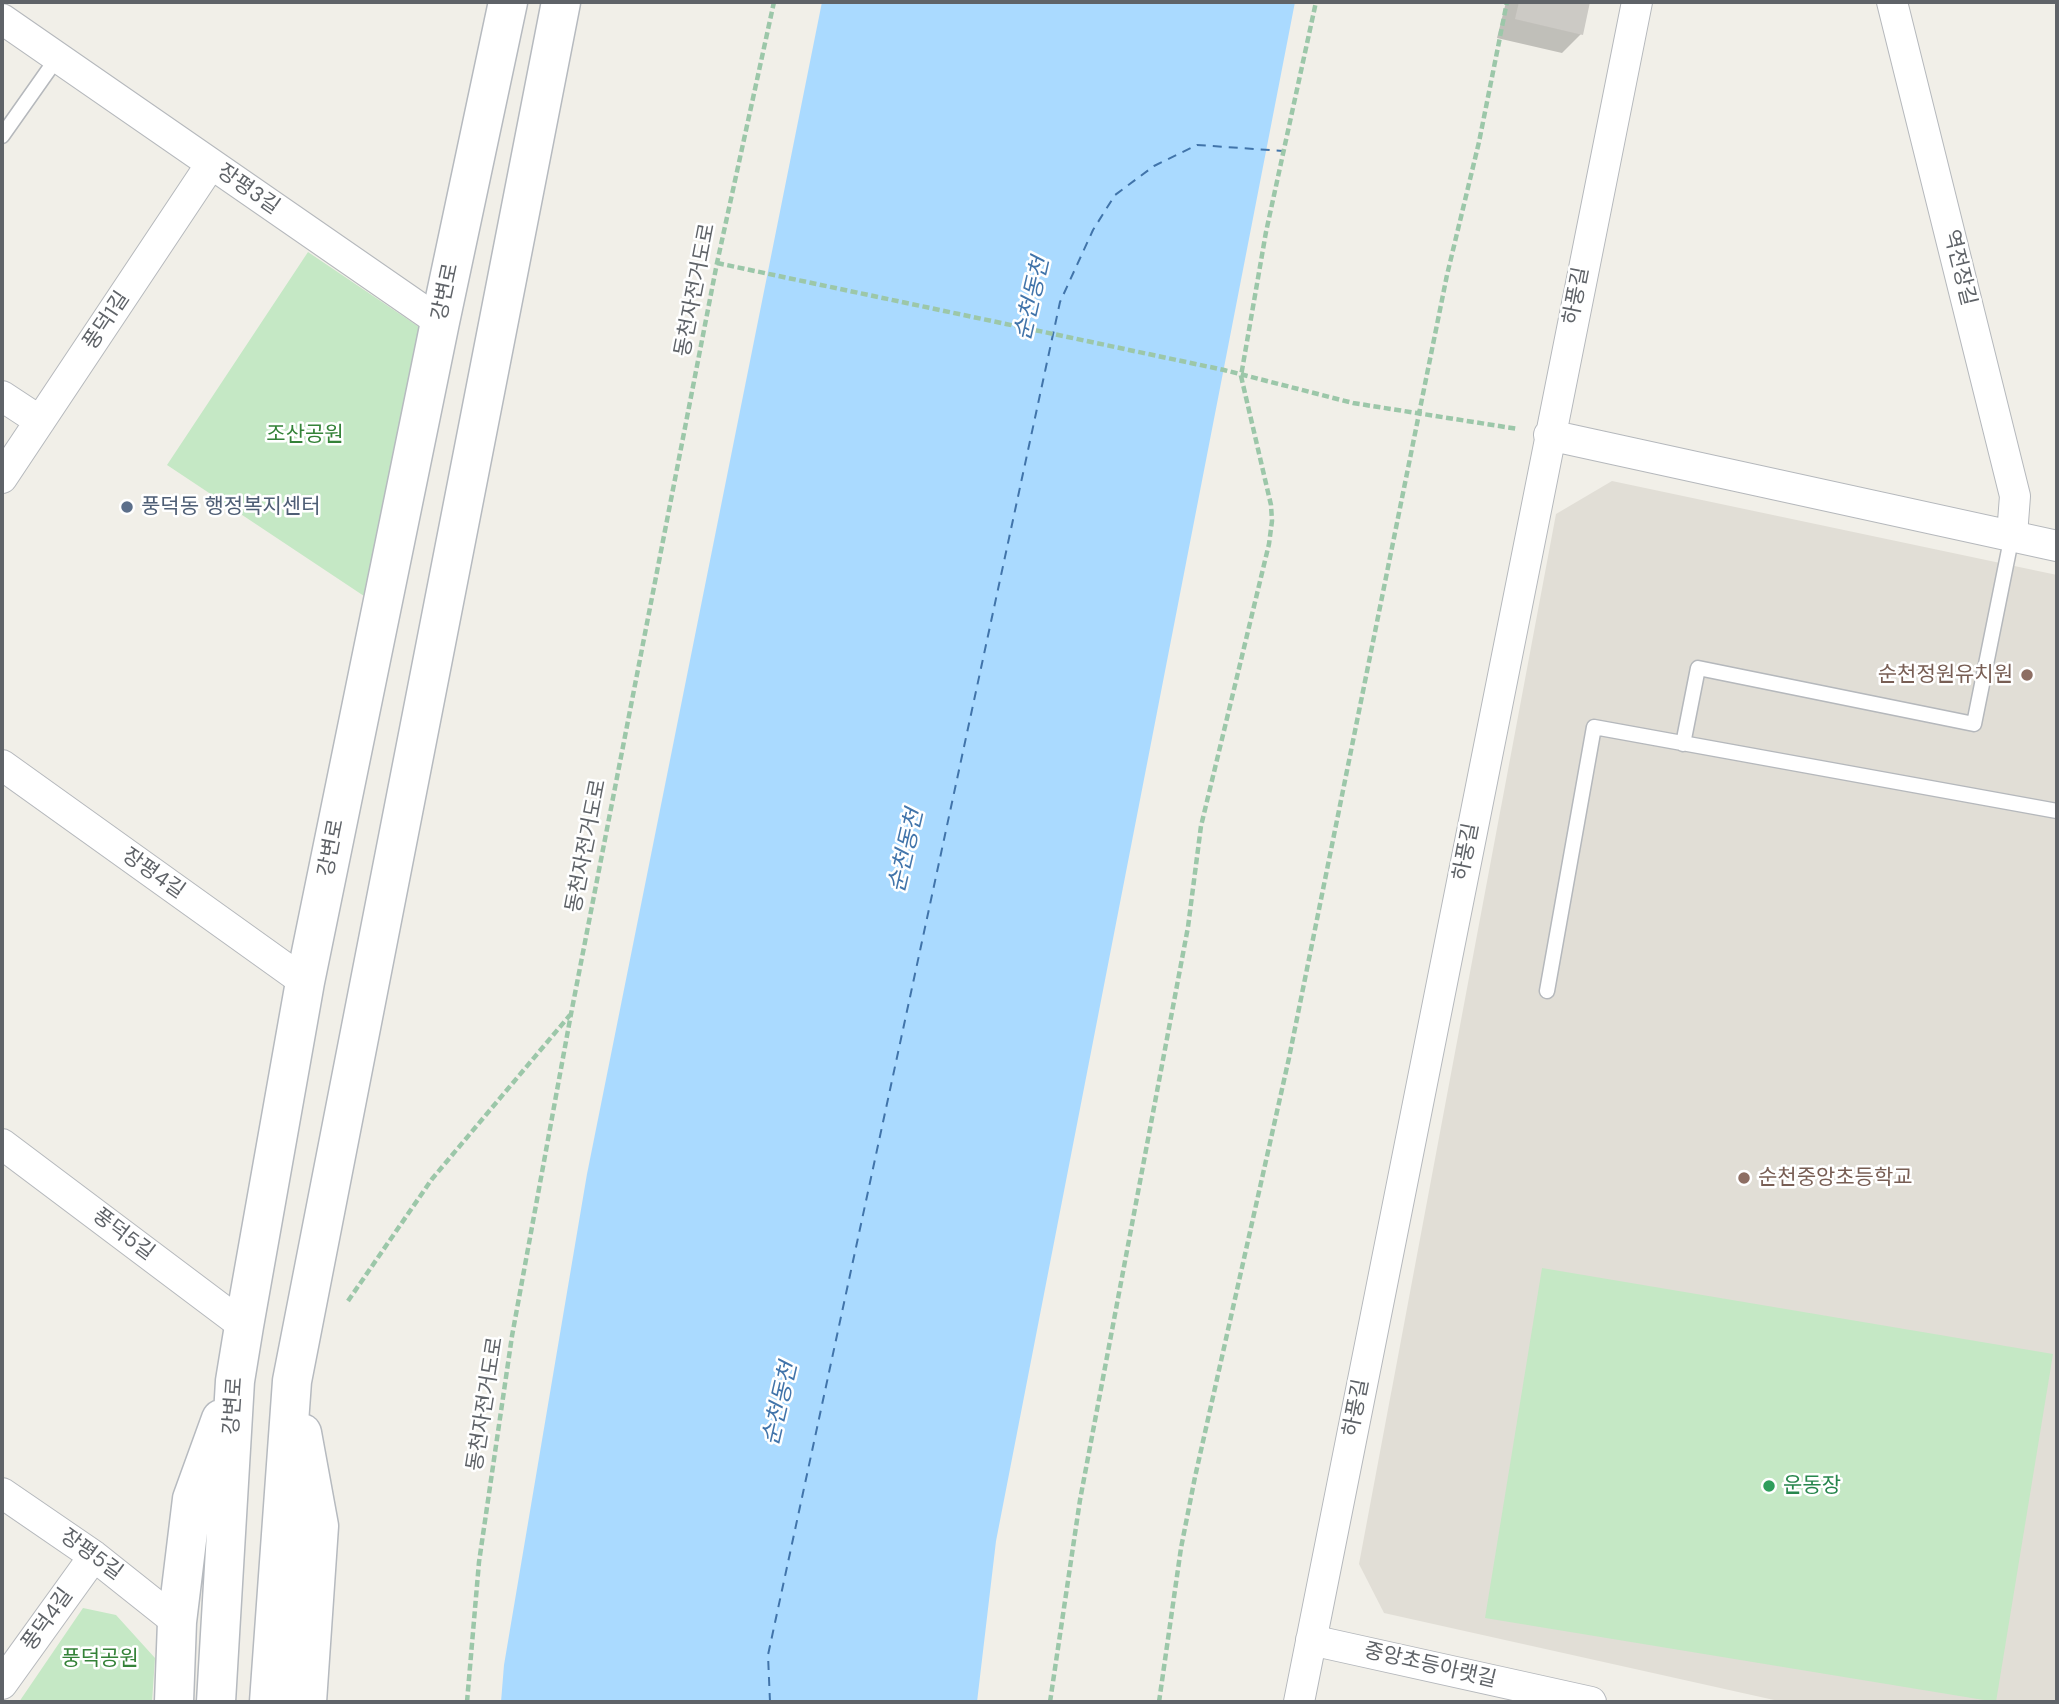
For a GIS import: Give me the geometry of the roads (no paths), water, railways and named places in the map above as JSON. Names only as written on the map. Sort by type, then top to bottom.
[{"type":"main road","name":"강변로","points":[[216,1702],[235,1381],[244,1326],[305,982],[508,2]]},
{"type":"main road","points":[[269,1702],[292,1381],[561,2]]},
{"type":"main road","points":[[174,1702],[177,1622],[192,1499],[235,1381]]},
{"type":"main road","points":[[292,1381],[320,1526],[307,1702]]},
{"type":"street","name":"하풍길","points":[[1299,1702],[1637,2]]},
{"type":"street","name":"역전장길","points":[[1892,2],[2015,496],[2012,535]]},
{"type":"street","name":"장평3길","points":[[2,19],[440,322]]},
{"type":"street","name":"풍덕1길","points":[[2,478],[211,164]]},
{"type":"street","points":[[2,396],[40,421]]},
{"type":"street","points":[[1549,435],[2057,546]]},
{"type":"street","name":"장평4길","points":[[2,765],[305,982]]},
{"type":"street","name":"풍덕5길","points":[[2,1144],[244,1326]]},
{"type":"street","name":"장평5길","points":[[2,1493],[94,1556],[177,1622]]},
{"type":"street","name":"풍덕4길","points":[[2,1684],[94,1556]]},
{"type":"street","name":"중앙초등아랫길","points":[[1311,1640],[1591,1702]]},
{"type":"lane","points":[[2,136],[57,58]]},
{"type":"lane","points":[[1683,744],[1698,668],[1974,724],[2012,535]]},
{"type":"lane","points":[[1547,991],[1594,727],[2057,811]]},
{"type":"water","name":"순천동천","points":[[822,2],[1295,2],[996,1541],[977,1702],[501,1702],[504,1665],[587,1174]]},
{"type":"place","name":"풍덕동 행정복지센터","points":[[127,507]]},
{"type":"place","name":"순천정원유치원","points":[[2027,675]]},
{"type":"place","name":"순천중앙초등학교","points":[[1744,1178]]},
{"type":"place","name":"운동장","points":[[1769,1486]]},
{"type":"park label","name":"조산공원","points":[[305,435]]},
{"type":"park label","name":"풍덕공원","points":[[100,1659]]}]
